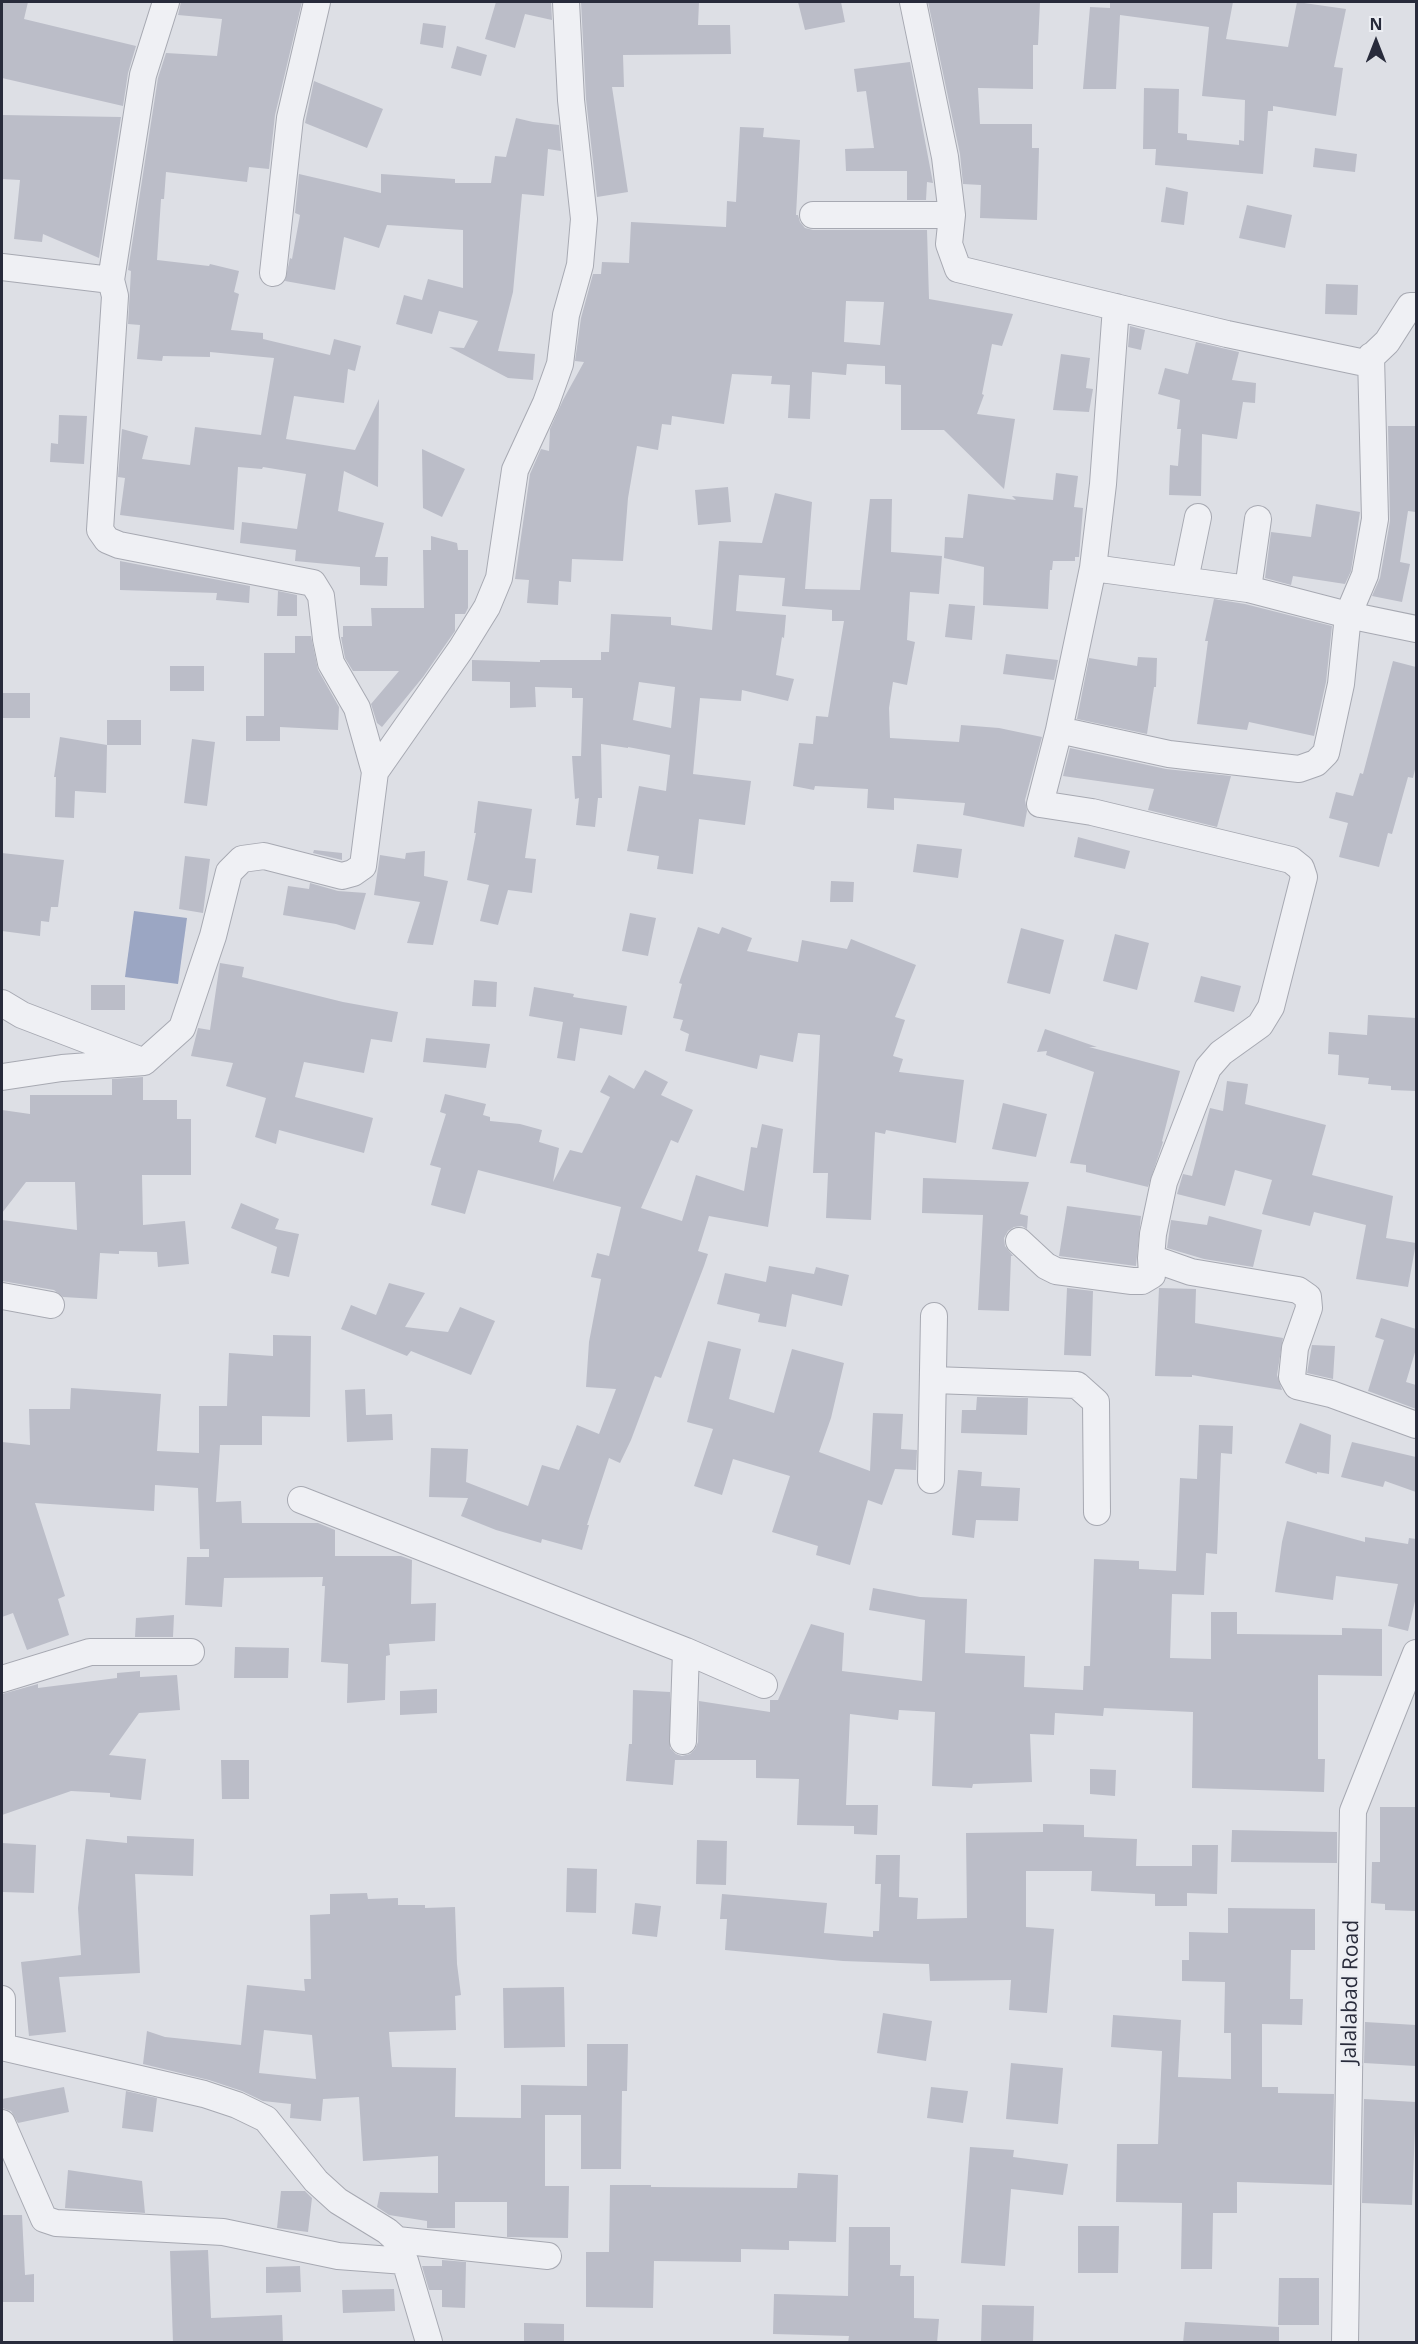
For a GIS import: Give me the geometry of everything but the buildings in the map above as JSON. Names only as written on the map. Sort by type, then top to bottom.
[{"type":"street","points":[[2,1077],[62,1068],[144,1062],[182,1028],[213,936],[229,872],[242,859],[264,856],[342,876],[353,873],[363,866],[375,772],[357,708],[331,663],[321,596],[313,583],[119,545],[107,540],[100,530],[115,296],[111,280],[143,75],[166,2]]},
{"type":"street","points":[[273,273],[290,118],[317,2]]},
{"type":"street","points":[[375,772],[461,649],[487,607],[499,578],[514,470],[546,403],[560,364],[566,315],[580,265],[584,219],[571,100],[566,2]]},
{"type":"street","points":[[913,2],[945,157],[952,215],[949,244],[958,269],[1227,334],[1365,363],[1387,342],[1414,301]]},
{"type":"street","points":[[813,215],[952,215]]},
{"type":"street","points":[[2,267],[111,280]]},
{"type":"street","points":[[1019,1241],[1046,1266],[1056,1271],[1132,1281],[1142,1281],[1152,1275],[1153,1234],[1164,1182],[1208,1068],[1221,1053],[1260,1025],[1271,1007],[1304,876],[1301,868],[1291,860],[1092,812],[1040,804],[1059,730],[1093,568],[1103,484],[1116,307]]},
{"type":"street","points":[[1059,730],[1169,754],[1299,769],[1316,763],[1326,753],[1341,684],[1348,615],[1365,575],[1374,519],[1371,356]]},
{"type":"street","points":[[1185,580],[1198,517]]},
{"type":"street","points":[[1248,590],[1258,519]]},
{"type":"street","points":[[1093,568],[1248,590],[1416,629]]},
{"type":"street","points":[[2,1003],[22,1015],[144,1062]]},
{"type":"street","points":[[1151,1258],[1191,1272],[1298,1290],[1308,1297],[1309,1308],[1294,1348],[1292,1377],[1297,1386],[1331,1394],[1416,1425]]},
{"type":"street","points":[[2,1296],[51,1305]]},
{"type":"street","points":[[931,1480],[934,1316]]},
{"type":"street","points":[[933,1380],[1077,1385],[1096,1402],[1097,1512]]},
{"type":"street","points":[[301,1500],[686,1651],[764,1685]]},
{"type":"street","points":[[684,1741],[686,1651]]},
{"type":"street","points":[[2,1679],[90,1652],[191,1652]]},
{"type":"street","name":"Jalalabad Road","points":[[1345,2343],[1353,1811],[1416,1653]]},
{"type":"street","points":[[2,1998],[2,2047],[204,2094],[237,2105],[266,2119],[316,2181],[338,2201],[387,2231],[401,2251],[429,2343]]},
{"type":"street","points":[[2,2122],[44,2219],[56,2223],[223,2232],[338,2256],[401,2251],[548,2256]]},
{"type":"water","points":[[134,911],[187,918],[178,984],[125,977]]}]
